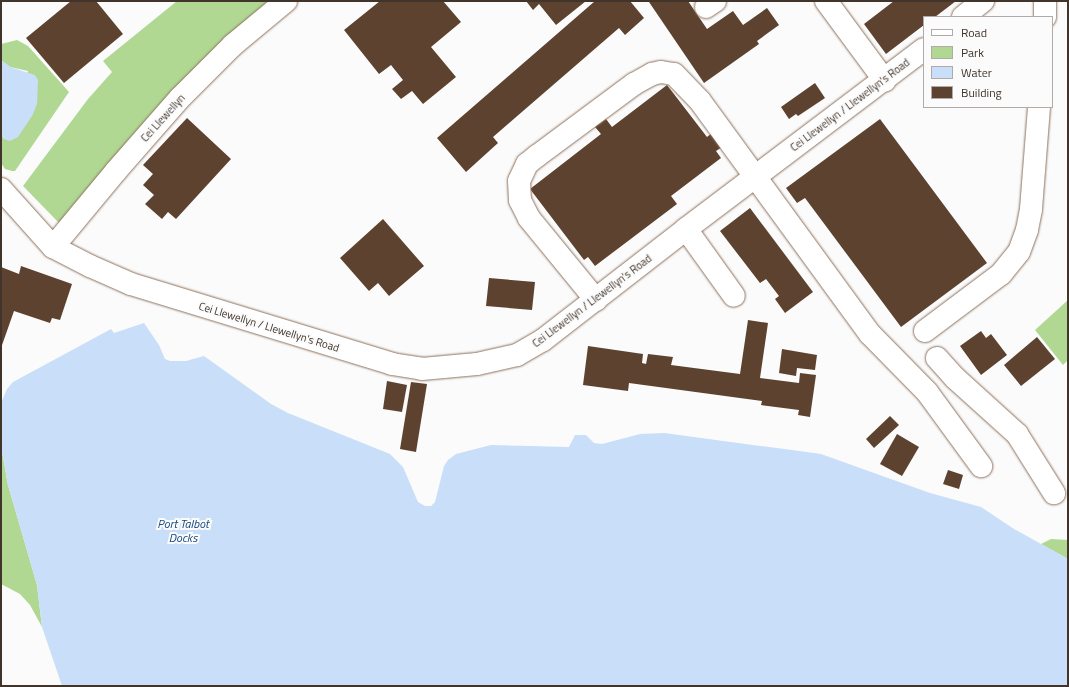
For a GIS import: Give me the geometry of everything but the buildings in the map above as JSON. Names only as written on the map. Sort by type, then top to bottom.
[{"type":"street","name":"Cei Llewellyn","points":[[53,247],[116,171],[180,98],[233,45],[286,1]]},
{"type":"street","points":[[826,1],[884,81]]},
{"type":"street","points":[[965,16],[983,1]]},
{"type":"street","points":[[1045,1],[1045,16]]},
{"type":"street","name":"Cei Llewellyn / Llewellyn's Road","points":[[1,189],[53,247],[110,276],[143,288],[376,360],[418,368],[477,364],[517,355],[543,340],[686,229],[884,81],[923,50]]},
{"type":"street","points":[[596,300],[529,218],[520,200],[518,186],[521,173],[537,156],[634,84],[652,74],[667,72],[674,74],[700,102],[756,176],[870,334],[913,376],[939,407],[981,466]]},
{"type":"street","points":[[925,331],[1001,274],[1019,252],[1027,230],[1031,209],[1039,108]]},
{"type":"street","points":[[686,229],[734,296]]},
{"type":"street","points":[[913,376],[944,353],[955,378],[1017,434],[1054,493]]},
{"type":"green space","points":[[177,1],[269,1],[60,224],[23,186],[88,99],[112,72],[103,61]]},
{"type":"green space","points":[[17,40],[28,46],[69,92],[15,171],[12,171],[5,169],[1,163],[1,134],[4,139],[28,71],[10,67],[1,60],[1,44]]},
{"type":"green space","points":[[1068,300],[1068,360],[1063,365],[1035,330]]},
{"type":"green space","points":[[1,446],[8,485],[37,585],[42,627],[30,605],[20,594],[1,584]]},
{"type":"green space","points":[[1051,539],[1068,540],[1068,559],[1041,544]]},
{"type":"water","points":[[1,60],[10,67],[35,75],[38,80],[37,104],[32,116],[18,137],[10,141],[4,139],[1,134]]},
{"type":"water","name":"Port Talbot Docks","points":[[144,323],[159,345],[165,359],[170,361],[186,361],[204,356],[271,404],[288,413],[390,454],[403,467],[418,502],[425,506],[431,506],[435,502],[444,466],[448,460],[456,454],[491,445],[569,447],[575,435],[586,435],[594,443],[602,444],[640,434],[664,433],[821,454],[930,493],[981,507],[1014,529],[1068,559],[1068,686],[62,686],[42,627],[37,585],[8,485],[1,446],[1,403],[7,389],[13,382],[111,329],[114,333]]}]
